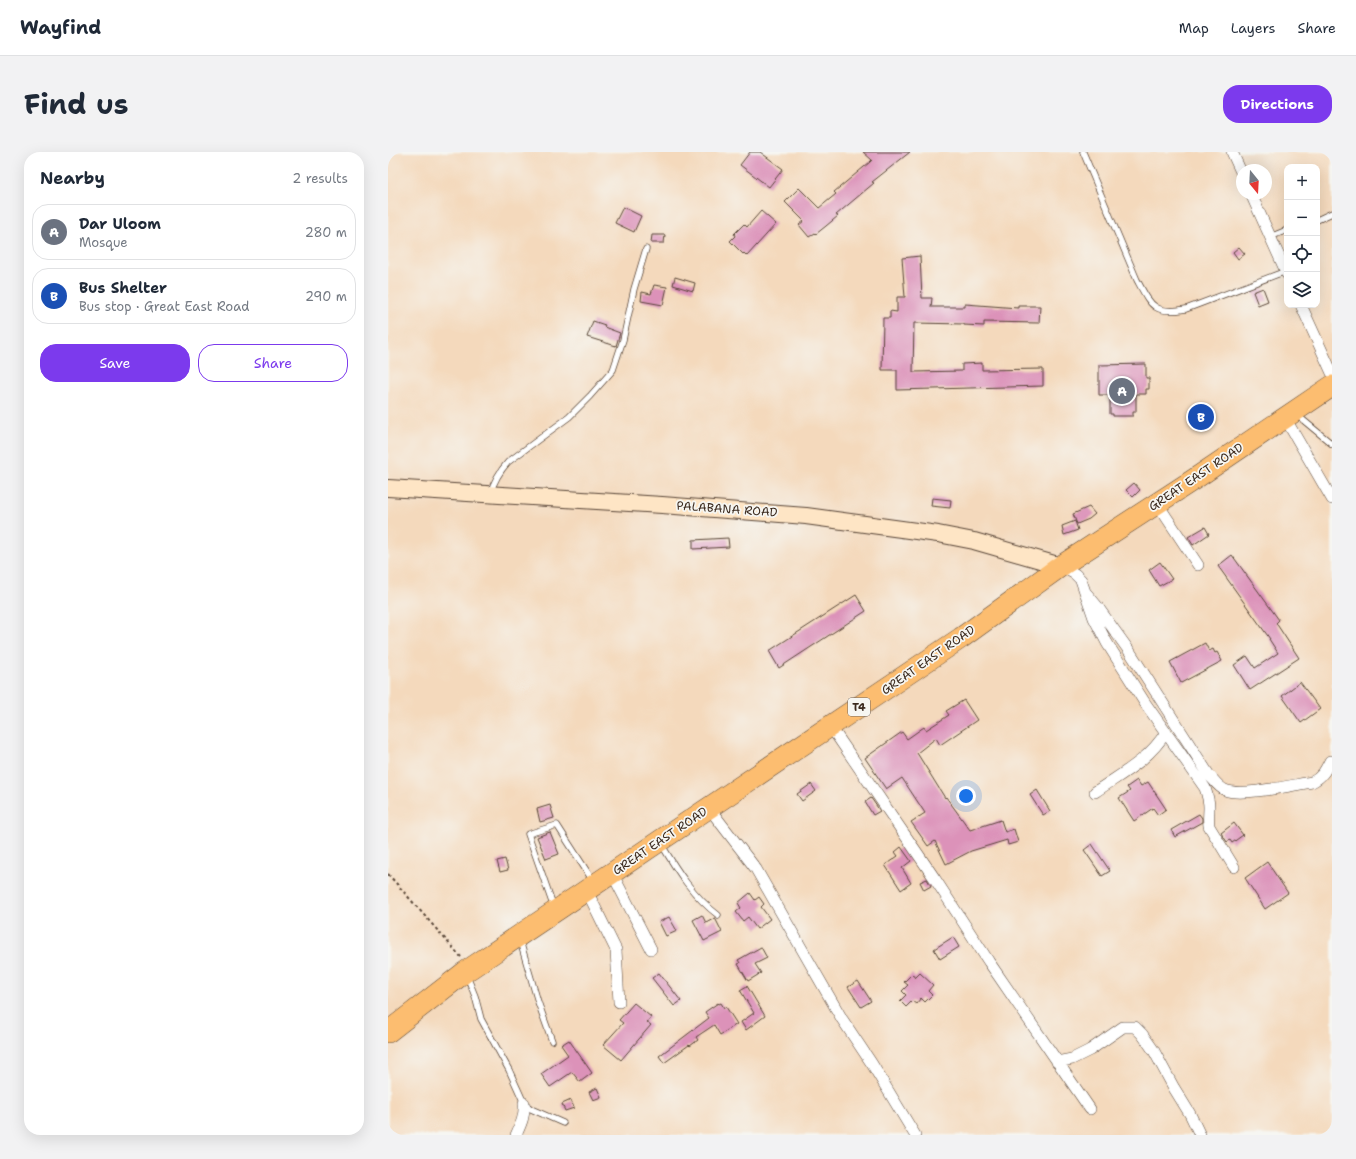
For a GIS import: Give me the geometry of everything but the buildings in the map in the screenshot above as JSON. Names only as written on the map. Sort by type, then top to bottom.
[{"type":"highway","name":"GREAT EAST ROAD","points":[[388,1032],[468,971],[518,936],[831,727],[960,638],[1060,566],[1332,386]]},
{"type":"street","points":[[1232,152],[1237,164]]},
{"type":"street","points":[[1254,200],[1284,268]]},
{"type":"street","points":[[1302,308],[1332,373]]},
{"type":"street","points":[[1290,415],[1332,499]]},
{"type":"street","name":"PALABANA ROAD","points":[[388,488],[748,511],[864,523],[938,534],[974,542],[1060,566]]},
{"type":"street","points":[[1156,503],[1198,565]]},
{"type":"street","points":[[1060,566],[1075,574],[1081,580],[1094,618],[1107,643],[1145,703],[1205,788],[1209,808],[1209,826],[1234,867]]},
{"type":"street","points":[[1087,594],[1130,652],[1209,775],[1224,790],[1234,792],[1250,792],[1312,782],[1325,772],[1330,761]]},
{"type":"street","points":[[831,727],[1090,1109]]},
{"type":"street","points":[[1095,792],[1139,763],[1157,745],[1166,732]]},
{"type":"street","points":[[709,808],[756,868],[835,1008],[872,1064],[915,1135]]},
{"type":"street","points":[[598,883],[651,949]]},
{"type":"street","points":[[598,883],[616,950],[619,1002]]},
{"type":"street","points":[[1057,1062],[1072,1059],[1090,1050],[1123,1027],[1135,1027],[1154,1051],[1190,1114],[1200,1135]]},
{"type":"street","points":[[516,1135],[522,1122],[524,1103]]},
{"type":"lane","points":[[1083,152],[1137,280],[1148,300],[1161,311],[1186,309],[1284,273]]},
{"type":"lane","points":[[1320,219],[1332,213]]},
{"type":"lane","points":[[1270,237],[1284,231]]},
{"type":"lane","points":[[490,494],[494,481],[508,462],[569,417],[613,370],[624,340],[634,289],[646,249]]},
{"type":"lane","points":[[1290,415],[1332,444]]},
{"type":"lane","points":[[555,912],[528,834],[557,824],[598,883]]},
{"type":"lane","points":[[659,842],[689,886],[707,907],[718,915]]},
{"type":"lane","points":[[518,936],[529,975],[552,1041]]},
{"type":"lane","points":[[468,971],[481,1019],[509,1070],[524,1103],[531,1109],[563,1123]]},
{"type":"path","points":[[388,874],[468,971]]},
{"type":"place","name":"Dar Uloom","points":[[1122,391]]},
{"type":"place","name":"Bus Shelter","points":[[1201,417]]}]
